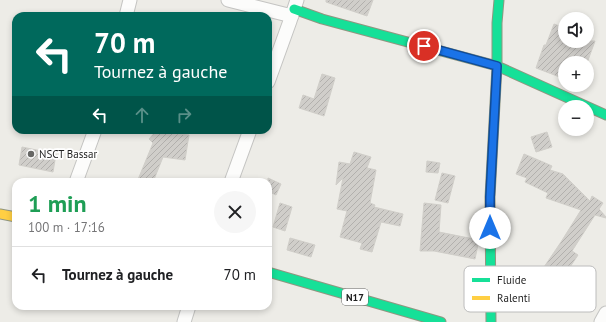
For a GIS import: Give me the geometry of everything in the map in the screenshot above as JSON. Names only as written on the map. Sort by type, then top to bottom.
[{"type":"street","points":[[127,12],[130,0]]},
{"type":"street","points":[[228,0],[294,8],[322,19],[497,66],[606,115]]},
{"type":"street","points":[[491,266],[490,197],[499,0]]},
{"type":"street","points":[[272,71],[294,8]]},
{"type":"street","points":[[77,178],[94,134]]},
{"type":"street","points":[[232,178],[249,134]]},
{"type":"street","points":[[0,214],[12,216]]},
{"type":"street","name":"N17","points":[[272,273],[441,322]]},
{"type":"street","points":[[184,322],[188,310]]},
{"type":"street","points":[[491,312],[491,322]]},
{"type":"street","points":[[601,322],[606,313]]},
{"type":"building","points":[[326,0],[373,0],[367,16],[326,2]]},
{"type":"building","points":[[554,24],[558,25],[558,48],[592,48],[590,56],[558,56],[558,76],[536,68],[544,45],[546,45]]},
{"type":"building","points":[[322,74],[335,78],[324,116],[299,108],[303,95],[314,99]]},
{"type":"building","points":[[547,132],[552,147],[536,152],[531,137]]},
{"type":"building","points":[[153,134],[189,135],[185,160],[163,157],[155,178],[139,178],[153,143],[149,139]]},
{"type":"building","points":[[22,147],[56,154],[53,172],[19,165]]},
{"type":"building","points":[[354,152],[371,157],[367,168],[376,170],[370,203],[375,205],[374,207],[403,214],[400,226],[381,222],[372,252],[360,249],[362,243],[340,237],[347,211],[337,209],[343,178],[336,185],[339,162],[350,164]]},
{"type":"building","points":[[524,154],[552,166],[550,170],[563,174],[590,201],[592,196],[603,203],[599,209],[606,218],[595,215],[572,251],[578,255],[571,266],[545,266],[581,210],[546,198],[548,193],[525,182],[527,178],[516,174]]},
{"type":"building","points":[[427,161],[440,163],[438,173],[426,172]]},
{"type":"building","points":[[442,173],[455,176],[448,203],[435,200]]},
{"type":"building","points":[[272,180],[281,184],[276,195],[272,193]]},
{"type":"building","points":[[280,203],[292,207],[285,231],[273,227]]},
{"type":"building","points":[[424,203],[441,205],[439,232],[479,240],[475,259],[434,251],[420,251]]},
{"type":"building","points":[[290,238],[315,245],[311,257],[287,250]]},
{"type":"traffic: fast","points":[[491,266],[490,197],[499,0]]},
{"type":"traffic: fast","points":[[294,9],[322,19],[497,66],[606,115]]},
{"type":"traffic: fast","points":[[272,273],[441,322]]},
{"type":"traffic: fast","points":[[491,312],[491,322]]},
{"type":"traffic: slow","points":[[0,214],[12,216]]},
{"type":"place","name":"NSCT Bassar","points":[[31,154]]},
{"type":"route","points":[[424,46],[497,66],[490,197],[490,228]]}]
